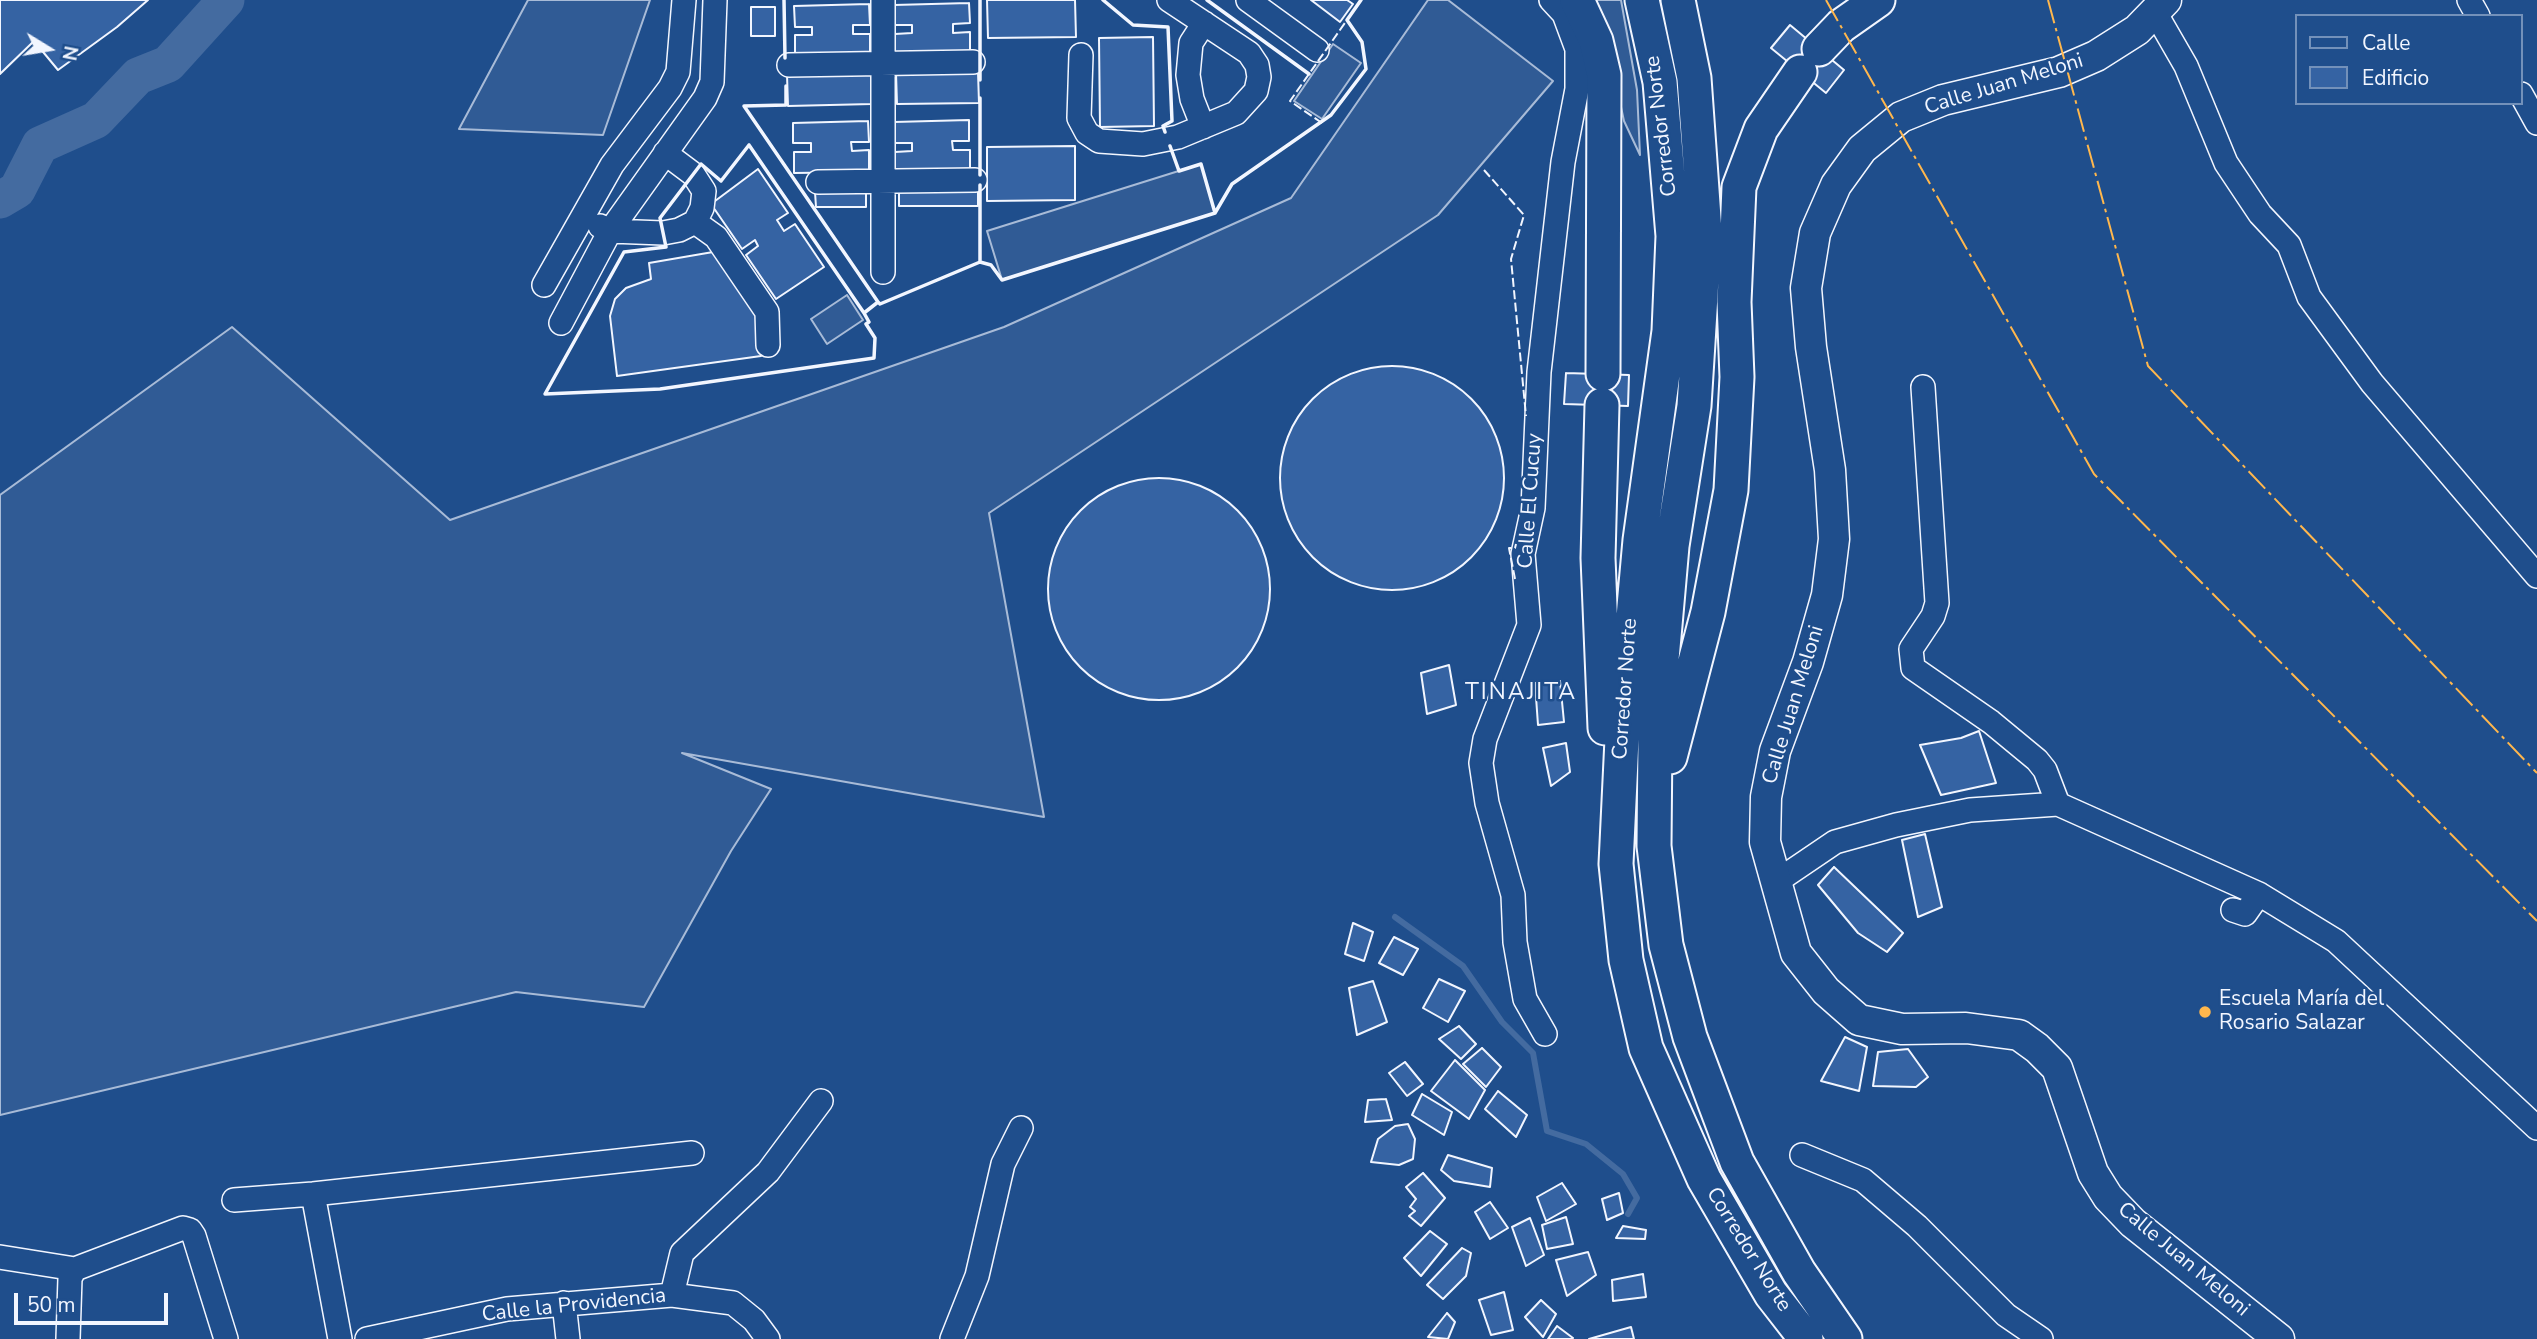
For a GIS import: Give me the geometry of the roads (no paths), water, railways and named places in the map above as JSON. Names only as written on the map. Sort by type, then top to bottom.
[{"type":"highway","points":[[1577,0],[1596,41],[1604,75],[1598,558],[1603,711],[1616,864]]},
{"type":"highway","name":"Corredor Norte","points":[[1642,0],[1660,82],[1673,236],[1669,331],[1629,632],[1616,864],[1626,960],[1646,1048],[1704,1179],[1771,1294],[1806,1339]]},
{"type":"highway","name":"Corredor Norte","points":[[1678,0],[1694,78],[1705,232],[1694,406],[1672,546],[1655,738],[1654,846],[1666,945],[1687,1024],[1737,1162],[1799,1272],[1845,1339]]},
{"type":"highway","points":[[1654,846],[1671,750],[1720,556],[1731,490],[1736,416],[1734,302],[1739,187],[1761,129],[1810,60],[1840,26],[1878,0]]},
{"type":"main road","name":"Calle Juan Meloni","points":[[2161,7],[2096,57],[2071,67],[1943,100],[1901,117],[1862,149],[1836,185],[1815,233],[1806,288],[1811,347],[1830,470],[1834,539],[1827,595],[1808,662],[1775,751],[1766,797],[1765,842],[1796,953],[1826,991],[1859,1020],[1902,1029],[1966,1028],[2019,1035],[2037,1048],[2057,1068],[2093,1173],[2108,1197],[2133,1223],[2279,1339]]},
{"type":"street","points":[[544,285],[612,165],[670,88],[678,72],[684,0]]},
{"type":"street","points":[[561,323],[610,231],[712,82],[715,0]]},
{"type":"street","points":[[883,0],[883,272]]},
{"type":"street","points":[[1081,55],[1079,118],[1093,138],[1111,144],[1143,144],[1203,127],[1236,113],[1256,91],[1259,76],[1257,65],[1249,53],[1169,0]]},
{"type":"street","points":[[1248,0],[1318,50]]},
{"type":"street","name":"Calle El Cucuy","points":[[1545,1034],[1525,999],[1515,943],[1513,895],[1486,803],[1481,763],[1485,739],[1530,625],[1523,554],[1534,508],[1539,372],[1563,162],[1577,89],[1577,49],[1564,14],[1552,0]]},
{"type":"street","points":[[2161,7],[2226,163],[2260,214],[2289,245],[2309,297],[2372,383],[2537,576]]},
{"type":"street","points":[[1203,23],[1191,43],[1188,75],[1192,99],[1203,127]]},
{"type":"street","points":[[789,65],[973,62]]},
{"type":"street","points":[[2523,98],[2537,122]]},
{"type":"street","points":[[581,217],[610,231],[663,233],[679,230],[695,222],[702,208],[704,191],[693,174],[665,153]]},
{"type":"street","points":[[818,182],[975,180]]},
{"type":"street","points":[[695,222],[716,237],[767,312],[768,345]]},
{"type":"street","points":[[1923,387],[1937,603],[1933,616],[1911,649],[1913,668],[1991,722],[2037,760],[2045,770],[2058,804]]},
{"type":"street","points":[[1776,881],[1835,842],[1896,825],[1970,810],[2058,804],[2259,894],[2336,941],[2537,1128]]},
{"type":"street","points":[[2233,911],[2245,914],[2259,894]]},
{"type":"street","points":[[672,1295],[682,1252],[768,1172],[821,1101]]},
{"type":"street","points":[[952,1339],[976,1276],[1003,1164],[1020,1128]]},
{"type":"street","points":[[234,1199],[313,1194],[692,1153]]},
{"type":"street","points":[[1802,1155],[1863,1180],[1917,1226],[2006,1315],[2041,1339]]},
{"type":"street","points":[[313,1194],[340,1339]]},
{"type":"street","points":[[0,1257],[75,1269],[183,1228],[190,1230],[226,1339]]},
{"type":"street","points":[[68,1339],[70,1278],[75,1269]]},
{"type":"street","name":"Calle la Providencia","points":[[367,1339],[481,1314],[564,1303],[672,1295],[733,1303],[754,1320],[768,1339]]},
{"type":"street","points":[[564,1303],[568,1339]]},
{"type":"waterway","points":[[0,200],[17,190],[40,145],[96,120],[138,76],[168,64],[226,0]]},
{"type":"waterway","points":[[1395,917],[1463,966],[1502,1022],[1533,1053],[1547,1131],[1586,1144],[1623,1174],[1637,1198],[1628,1214]]},
{"type":"place","name":"Escuela María del Rosario Salazar","points":[[2205,1012]]},
{"type":"district","name":"TINAJITA","points":[[1521,693]]}]
